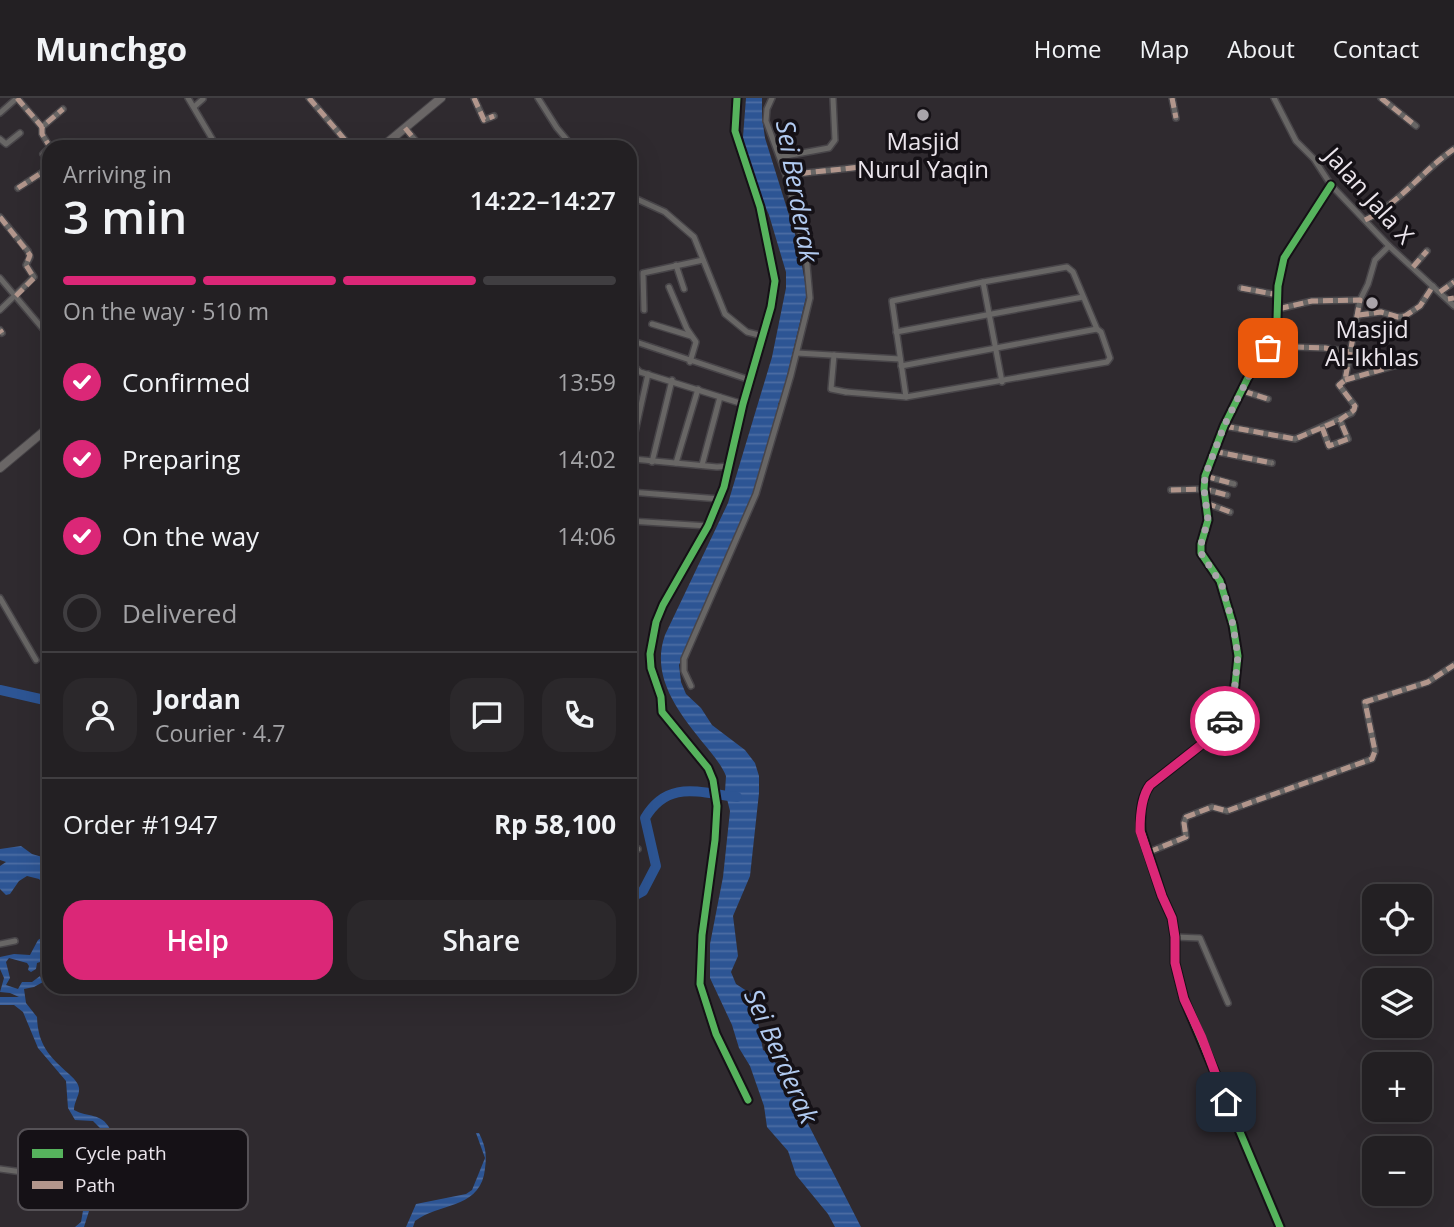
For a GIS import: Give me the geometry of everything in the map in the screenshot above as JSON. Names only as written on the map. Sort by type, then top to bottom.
[{"type":"main road","points":[[390,140],[441,98]]},
{"type":"main road","points":[[0,468],[42,433]]},
{"type":"street","points":[[0,113],[17,98],[42,127],[46,140]]},
{"type":"street","points":[[188,98],[213,140]]},
{"type":"street","points":[[309,98],[345,140]]},
{"type":"street","points":[[474,98],[484,120],[494,116]]},
{"type":"street","points":[[538,98],[567,140]]},
{"type":"street","points":[[737,98],[735,131],[760,207],[775,281],[720,499],[708,526],[663,605],[656,622],[650,654],[662,712],[708,768],[713,780],[717,806],[715,840],[702,934],[700,985],[716,1034],[748,1100]]},
{"type":"street","points":[[691,686],[684,671],[684,659],[756,494],[810,298],[807,265],[786,175],[766,121],[767,108],[772,98]]},
{"type":"street","points":[[780,157],[833,145],[833,98]]},
{"type":"street","points":[[1172,98],[1175,118]]},
{"type":"street","name":"Jalan Jala X","points":[[1274,98],[1296,141],[1314,159],[1331,185],[1390,246],[1440,292],[1451,298],[1454,306]]},
{"type":"street","points":[[1381,98],[1416,126]]},
{"type":"street","points":[[194,107],[203,99]]},
{"type":"street","points":[[42,127],[63,109]]},
{"type":"street","points":[[405,128],[415,140]]},
{"type":"street","points":[[0,139],[6,144],[20,133]]},
{"type":"street","points":[[1365,220],[1414,184],[1441,156],[1454,149]]},
{"type":"street","points":[[786,175],[880,165]]},
{"type":"street","points":[[18,188],[40,174]]},
{"type":"street","points":[[1280,1227],[1184,999],[1175,963],[1172,918],[1140,831],[1145,792],[1155,779],[1216,733],[1228,716],[1233,702],[1238,656],[1233,625],[1220,581],[1201,553],[1208,520],[1205,476],[1224,426],[1277,319],[1284,258],[1331,185]]},
{"type":"street","points":[[637,199],[665,212],[694,237],[724,314],[747,332],[763,336]]},
{"type":"street","points":[[0,217],[30,255],[26,265],[34,278],[0,310]]},
{"type":"street","points":[[1224,426],[1291,439],[1352,413],[1355,406],[1339,387],[1345,380],[1360,299],[1375,260],[1390,246]]},
{"type":"street","points":[[1413,267],[1427,251]]},
{"type":"street","points":[[644,310],[642,274],[650,270],[703,260]]},
{"type":"street","points":[[676,265],[684,289]]},
{"type":"street","points":[[834,355],[831,389],[906,397],[1107,362],[1110,358],[1101,332],[1097,329],[1073,272],[1067,267],[893,300],[906,397]]},
{"type":"street","points":[[0,278],[42,329]]},
{"type":"street","points":[[982,282],[1002,382]]},
{"type":"street","points":[[1440,292],[1454,282]]},
{"type":"street","points":[[1359,315],[1381,312],[1398,317],[1405,316],[1420,306],[1433,286]]},
{"type":"street","points":[[669,287],[696,342],[690,362]]},
{"type":"street","points":[[1241,288],[1278,295]]},
{"type":"street","points":[[896,332],[1083,297]]},
{"type":"street","points":[[1278,307],[1312,301],[1360,299]]},
{"type":"street","points":[[652,324],[691,336]]},
{"type":"street","points":[[797,353],[901,362],[1097,329]]},
{"type":"street","points":[[637,343],[750,380]]},
{"type":"street","points":[[1264,346],[1325,348],[1350,352]]},
{"type":"street","points":[[1345,380],[1408,362]]},
{"type":"street","points":[[637,368],[743,404]]},
{"type":"street","points":[[637,422],[648,374]]},
{"type":"street","points":[[652,462],[672,380]]},
{"type":"street","points":[[676,463],[698,389]]},
{"type":"street","points":[[1243,391],[1268,399]]},
{"type":"street","points":[[702,465],[720,397]]},
{"type":"street","points":[[1322,427],[1329,446],[1349,442],[1340,419]]},
{"type":"street","points":[[1213,451],[1272,463]]},
{"type":"street","points":[[637,459],[729,466]]},
{"type":"street","points":[[1205,476],[1234,484]]},
{"type":"street","points":[[1171,490],[1204,489],[1227,495]]},
{"type":"street","points":[[637,493],[720,499]]},
{"type":"street","points":[[1206,503],[1230,512]]},
{"type":"street","points":[[637,521],[708,526]]},
{"type":"street","points":[[0,598],[36,660]]},
{"type":"street","points":[[1149,852],[1186,837],[1186,817],[1212,807],[1227,811],[1371,758],[1375,751],[1365,702],[1428,682],[1454,666]]},
{"type":"street","points":[[1175,937],[1200,938],[1228,1003]]},
{"type":"street","points":[[0,944],[15,941]]},
{"type":"street","points":[[0,1169],[18,1171]]},
{"type":"water","name":"Sei Berderak","points":[[746,98],[762,98],[765,138],[798,244],[807,293],[782,397],[778,404],[779,413],[755,491],[679,665],[686,694],[701,708],[712,725],[745,750],[755,763],[759,776],[750,876],[733,916],[738,956],[731,972],[736,984],[753,995],[763,1050],[772,1055],[784,1083],[798,1095],[805,1118],[861,1227],[835,1227],[828,1214],[796,1175],[788,1151],[767,1127],[764,1106],[750,1066],[739,1048],[732,1025],[710,978],[710,944],[723,877],[730,811],[725,791],[726,776],[677,707],[664,680],[661,665],[665,635],[728,503],[772,357],[786,288],[786,272],[745,150],[743,137]]},
{"type":"water","points":[[21,846],[42,857],[42,882],[27,876],[6,895],[0,889],[0,866],[6,862],[0,860],[0,849]]},
{"type":"water","points":[[42,937],[42,961],[37,963],[36,969],[31,972],[27,963],[9,958],[6,962],[10,978],[6,985],[18,989],[22,982],[32,982],[40,976],[42,983],[24,989],[26,1003],[37,1017],[42,1043],[78,1084],[74,1110],[103,1120],[110,1129],[100,1129],[93,1121],[75,1120],[68,1108],[66,1081],[38,1048],[23,1012],[14,1005],[0,1005],[0,997],[19,997],[0,992],[4,978],[0,969],[0,957],[30,955]]},
{"type":"water","points":[[476,1133],[479,1133],[486,1154],[480,1186],[465,1200],[425,1215],[415,1221],[413,1227],[406,1227],[416,1204],[466,1194],[472,1190],[485,1158]]},
{"type":"water","points":[[83,1210],[89,1210],[84,1227],[75,1227],[81,1222]]},
{"type":"waterway","points":[[0,690],[42,699]]},
{"type":"waterway","points":[[637,894],[643,891],[656,866],[645,818],[654,806],[674,793],[686,791],[737,797]]},
{"type":"marked path","points":[[17,98],[42,127],[63,109]]},
{"type":"marked path","points":[[309,98],[345,140]]},
{"type":"marked path","points":[[474,98],[484,120],[494,116]]},
{"type":"marked path","points":[[1172,98],[1176,118]]},
{"type":"marked path","points":[[1381,98],[1416,126]]},
{"type":"marked path","points":[[42,127],[46,140]]},
{"type":"marked path","points":[[405,128],[415,140]]},
{"type":"marked path","points":[[1365,220],[1389,205],[1454,149]]},
{"type":"marked path","points":[[786,175],[880,165]]},
{"type":"marked path","points":[[18,188],[42,173]]},
{"type":"marked path","points":[[0,217],[30,255],[26,265],[34,278],[15,297]]},
{"type":"marked path","points":[[1413,267],[1427,251]]},
{"type":"marked path","points":[[1440,292],[1454,282]]},
{"type":"marked path","points":[[1359,315],[1381,312],[1398,317],[1405,316],[1420,306],[1433,286]]},
{"type":"marked path","points":[[1241,288],[1278,295]]},
{"type":"marked path","points":[[1448,299],[1454,298]]},
{"type":"marked path","points":[[1224,426],[1295,439],[1340,420],[1354,410],[1355,406],[1339,385],[1345,380],[1360,300],[1312,301],[1278,309]]},
{"type":"marked path","points":[[1264,346],[1325,348],[1350,352]]},
{"type":"marked path","points":[[1345,380],[1408,362]]},
{"type":"marked path","points":[[1243,391],[1268,399]]},
{"type":"marked path","points":[[1322,427],[1329,446],[1348,439],[1340,420]]},
{"type":"marked path","points":[[1213,451],[1272,463]]},
{"type":"marked path","points":[[1205,476],[1234,484]]},
{"type":"marked path","points":[[1171,490],[1204,489],[1227,495]]},
{"type":"marked path","points":[[1206,503],[1230,512]]},
{"type":"marked path","points":[[1149,852],[1186,837],[1186,817],[1212,807],[1227,811],[1372,759],[1375,751],[1365,702],[1428,682],[1454,665]]},
{"type":"cycle path","points":[[737,98],[735,131],[760,207],[775,281],[771,307],[743,404],[724,487],[708,526],[663,605],[656,622],[650,654],[662,712],[708,768],[713,780],[717,806],[715,840],[702,935],[700,984],[716,1034],[748,1100]]},
{"type":"cycle path","points":[[1280,1227],[1184,999],[1175,963],[1172,918],[1141,831],[1141,819],[1143,801],[1150,785],[1216,733],[1228,717],[1233,703],[1238,656],[1233,625],[1220,581],[1201,553],[1208,520],[1205,476],[1224,426],[1277,319],[1278,286],[1284,258],[1331,185]]},
{"type":"way so far","points":[[1225,721],[1233,702],[1237,642],[1222,585],[1201,553],[1208,520],[1205,476],[1224,426],[1264,346],[1268,348]]},
{"type":"place","name":"Masjid Nurul Yaqin","points":[[923,115]]},
{"type":"place","name":"Masjid Al-Ikhlas","points":[[1372,303]]},
{"type":"route","points":[[1225,721],[1216,733],[1194,752],[1150,785],[1145,792],[1140,831],[1172,918],[1175,963],[1184,999],[1193,1015],[1226,1102]]}]
